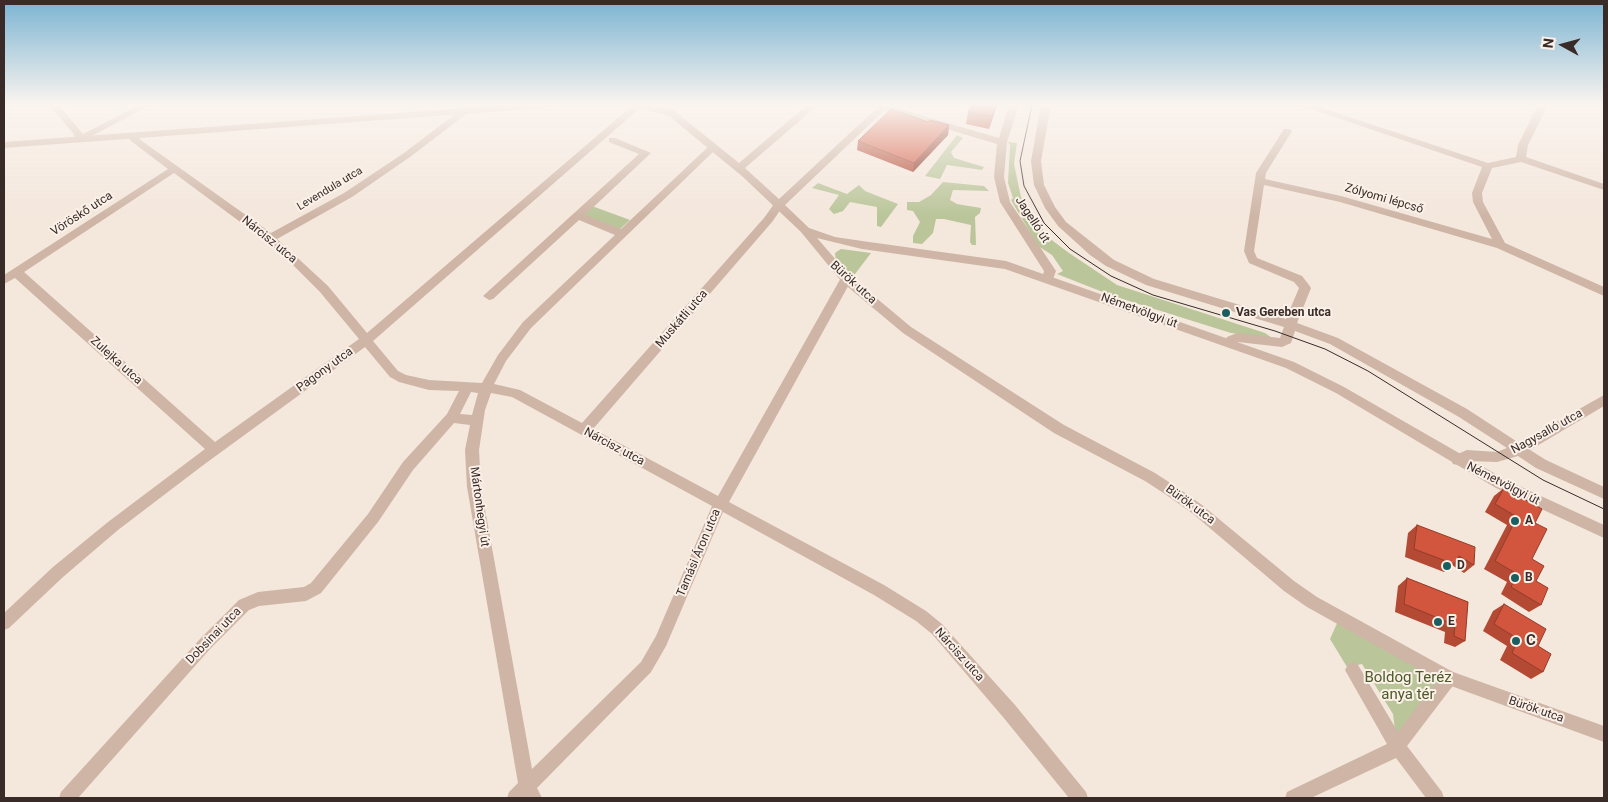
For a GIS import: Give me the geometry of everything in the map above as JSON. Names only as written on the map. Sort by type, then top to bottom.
[{"type":"street","points":[[4,145],[37,142]]},
{"type":"street","name":"Nárcisz utca","points":[[139,142],[270,238],[324,289],[384,364],[403,379],[429,385],[486,388],[516,394],[879,590],[921,616],[937,629],[997,697],[1080,798]]},
{"type":"street","name":"Levendula utca","points":[[270,238],[348,195],[421,142]]},
{"type":"street","name":"Pagony utca","points":[[4,623],[58,572],[113,526],[365,341],[596,142]]},
{"type":"street","points":[[490,296],[646,153],[618,142]]},
{"type":"street","name":"Németvölgyi út","points":[[705,142],[739,168],[805,230],[834,240],[992,262],[1048,278],[1290,365],[1340,390],[1501,484],[1604,532]]},
{"type":"street","points":[[739,168],[769,142]]},
{"type":"street","name":"Muskátli utca","points":[[584,430],[768,220],[778,206],[845,142]]},
{"type":"street","name":"Jagelló út","points":[[1002,142],[999,177],[1005,202],[1050,271],[1048,278]]},
{"type":"street","name":"Jagelló út","points":[[1040,142],[1037,154],[1036,173],[1039,185],[1050,208],[1072,234],[1104,259],[1150,282],[1290,324]]},
{"type":"street","points":[[1230,343],[1231,340],[1237,337],[1282,343],[1287,340],[1290,324],[1304,295],[1305,286],[1286,273],[1260,264],[1250,255],[1261,173],[1280,142]]},
{"type":"street","points":[[1417,142],[1488,166],[1521,159],[1538,163],[1604,187]]},
{"type":"street","points":[[1521,159],[1524,142]]},
{"type":"street","name":"Mártonhegyi út","points":[[525,795],[474,487],[472,450],[476,420],[486,388],[502,358],[527,325],[712,148]]},
{"type":"street","points":[[1488,166],[1477,192],[1478,202],[1501,245]]},
{"type":"street","name":"Vöröskő utca","points":[[4,280],[174,169]]},
{"type":"street","name":"Zólyomi lépcső","points":[[1260,181],[1341,199],[1501,245],[1604,292]]},
{"type":"street","points":[[578,216],[622,234]]},
{"type":"street","name":"Bürök utca","points":[[805,230],[830,263],[846,279],[907,330],[1059,429],[1150,477],[1188,502],[1289,586],[1312,602],[1448,678],[1604,734]]},
{"type":"street","points":[[830,263],[830,249],[834,240]]},
{"type":"street","name":"Zulejka utca","points":[[16,272],[216,450]]},
{"type":"street","name":"Tamási Áron utca","points":[[525,795],[646,667],[661,641],[720,504],[846,279]]},
{"type":"street","points":[[1290,324],[1334,341],[1355,352],[1463,413],[1518,450],[1563,476],[1604,493]]},
{"type":"street","name":"Dobsinai utca","points":[[66,798],[205,644],[244,605],[258,599],[306,594],[316,588],[373,518],[408,466],[451,418],[467,388]]},
{"type":"street","name":"Nagysalló utca","points":[[1458,460],[1467,455],[1497,457],[1518,450],[1604,400]]},
{"type":"street","points":[[451,418],[476,420]]},
{"type":"street","points":[[1353,670],[1397,746],[1436,798]]},
{"type":"street","points":[[1293,798],[1390,753],[1448,678]]},
{"type":"green space","points":[[951,142],[959,142],[951,152],[954,158],[984,167],[982,170],[947,165],[940,179],[925,176]]},
{"type":"green space","points":[[1008,142],[1017,143],[1014,164],[1021,197],[1049,238],[1069,253],[1117,285],[1265,333],[1272,338],[1231,333],[1113,296],[1057,274],[1063,271],[1052,255],[1038,246],[1011,200],[1013,198],[1008,183],[1010,145]]},
{"type":"green space","points":[[943,182],[984,186],[989,191],[953,190],[950,200],[957,204],[981,208],[980,213],[975,217],[976,245],[972,245],[970,242],[971,225],[944,219],[936,219],[933,233],[922,244],[913,243],[913,236],[920,222],[913,211],[907,210],[907,202],[919,202],[931,195]]},
{"type":"green space","points":[[818,183],[847,194],[859,185],[865,191],[898,204],[881,227],[877,226],[877,207],[850,202],[843,211],[834,214],[829,209],[839,195],[812,188]]},
{"type":"green space","points":[[592,206],[630,220],[619,230],[581,215]]},
{"type":"green space","points":[[841,249],[871,253],[852,278],[836,261],[835,253]]},
{"type":"green space","name":"Boldog Teréz anya tér","points":[[1339,619],[1449,678],[1397,746],[1393,714],[1362,664],[1347,667],[1330,639]]},
{"type":"building","points":[[862,142],[933,142],[914,163]]},
{"type":"building","points":[[1504,488],[1542,509],[1535,523],[1547,529],[1532,559],[1544,566],[1536,581],[1548,588],[1541,605],[1511,587],[1517,574],[1495,561],[1517,517],[1495,504]]},
{"type":"building","points":[[1417,525],[1475,547],[1474,565],[1459,556],[1454,564],[1414,549]]},
{"type":"building","points":[[1407,578],[1468,602],[1465,641],[1454,636],[1455,625],[1404,604]]},
{"type":"building","points":[[1504,604],[1546,629],[1538,646],[1551,654],[1543,672],[1512,653],[1518,639],[1494,624]]},
{"type":"tram line","points":[[1024,142],[1020,161],[1024,186],[1044,223],[1070,249],[1111,276],[1153,295],[1275,331],[1325,349],[1368,371],[1543,480],[1604,509]]},
{"type":"place","name":"Vas Gereben utca","points":[[1226,313]]},
{"type":"place","name":"A","points":[[1515,521]]},
{"type":"place","name":"D","points":[[1447,566]]},
{"type":"place","name":"B","points":[[1515,578]]},
{"type":"place","name":"E","points":[[1438,622]]},
{"type":"place","name":"C","points":[[1516,641]]}]
